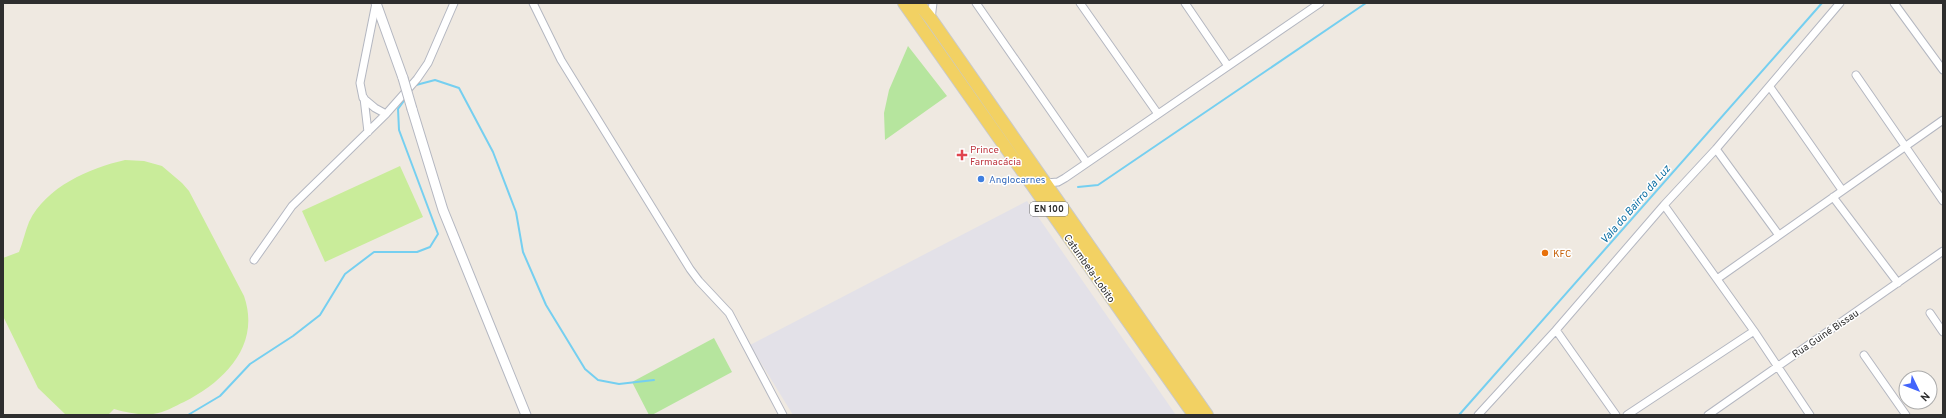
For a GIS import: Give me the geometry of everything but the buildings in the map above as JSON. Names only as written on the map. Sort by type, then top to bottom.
[{"type":"main road","name":"Catumbela-Lobito","points":[[904,3],[1194,415]]},
{"type":"main road","name":"Catumbela-Lobito","points":[[918,3],[931,19],[1056,196],[1207,415]]},
{"type":"street","points":[[376,3],[403,78],[443,210],[526,415]]},
{"type":"street","points":[[368,132],[364,98],[360,83],[376,3]]},
{"type":"street","points":[[254,260],[292,206],[386,114],[409,89],[428,63],[454,3]]},
{"type":"street","points":[[533,3],[561,60],[690,269],[729,313],[783,415]]},
{"type":"street","points":[[931,19],[933,3]]},
{"type":"street","points":[[976,3],[1087,162]]},
{"type":"street","points":[[1080,3],[1158,114]]},
{"type":"street","points":[[1185,3],[1228,66]]},
{"type":"street","points":[[1046,183],[1058,182],[1065,178],[1320,3]]},
{"type":"street","points":[[1478,415],[1556,330],[1664,205],[1716,149],[1840,3]]},
{"type":"street","points":[[1897,4],[1943,70]]},
{"type":"street","points":[[1856,75],[1906,145],[1943,201]]},
{"type":"street","points":[[1770,86],[1842,190]]},
{"type":"street","points":[[364,98],[375,108],[386,114]]},
{"type":"street","points":[[1717,279],[1778,234],[1943,120]]},
{"type":"street","points":[[1716,149],[1778,234]]},
{"type":"street","points":[[1056,196],[1065,178]]},
{"type":"street","points":[[1833,197],[1898,282]]},
{"type":"street","points":[[1664,205],[1778,365],[1810,415]]},
{"type":"street","name":"Rua Guiné Bissau","points":[[1708,415],[1943,251]]},
{"type":"street","points":[[1930,313],[1943,332]]},
{"type":"street","points":[[1556,330],[1616,415]]},
{"type":"street","points":[[1627,415],[1754,331]]},
{"type":"street","points":[[1864,355],[1906,415]]},
{"type":"shaded area","points":[[1027,201],[1176,415],[793,415],[750,345]]},
{"type":"green space","points":[[908,46],[947,96],[885,140],[884,113],[889,90]]},
{"type":"green space","points":[[125,160],[144,161],[162,166],[189,191],[244,296],[248,314],[248,330],[243,346],[236,360],[213,383],[184,402],[153,414],[124,412],[114,409],[108,415],[66,415],[38,388],[3,316],[3,258],[19,252],[29,222],[46,199],[57,189],[97,168]]},
{"type":"green space","points":[[400,166],[423,217],[325,262],[302,211]]},
{"type":"green space","points":[[714,338],[732,372],[652,415],[649,415],[632,382]]},
{"type":"waterway","points":[[1078,187],[1098,185],[1366,3]]},
{"type":"waterway","name":"Vala do Bairro da Luz","points":[[1459,415],[1822,3]]},
{"type":"waterway","points":[[416,85],[435,80],[459,88],[493,152],[516,212],[523,252],[546,305],[585,369],[598,380],[619,384],[654,380]]},
{"type":"waterway","points":[[188,415],[220,396],[250,364],[293,336],[320,315],[345,274],[374,252],[417,252],[430,247],[438,234],[399,130],[398,109],[406,98]]},
{"type":"place","name":"Prince Farmacácia","points":[[962,155]]},
{"type":"place","name":"Anglocarnes","points":[[981,179]]},
{"type":"place","name":"KFC","points":[[1545,253]]}]
